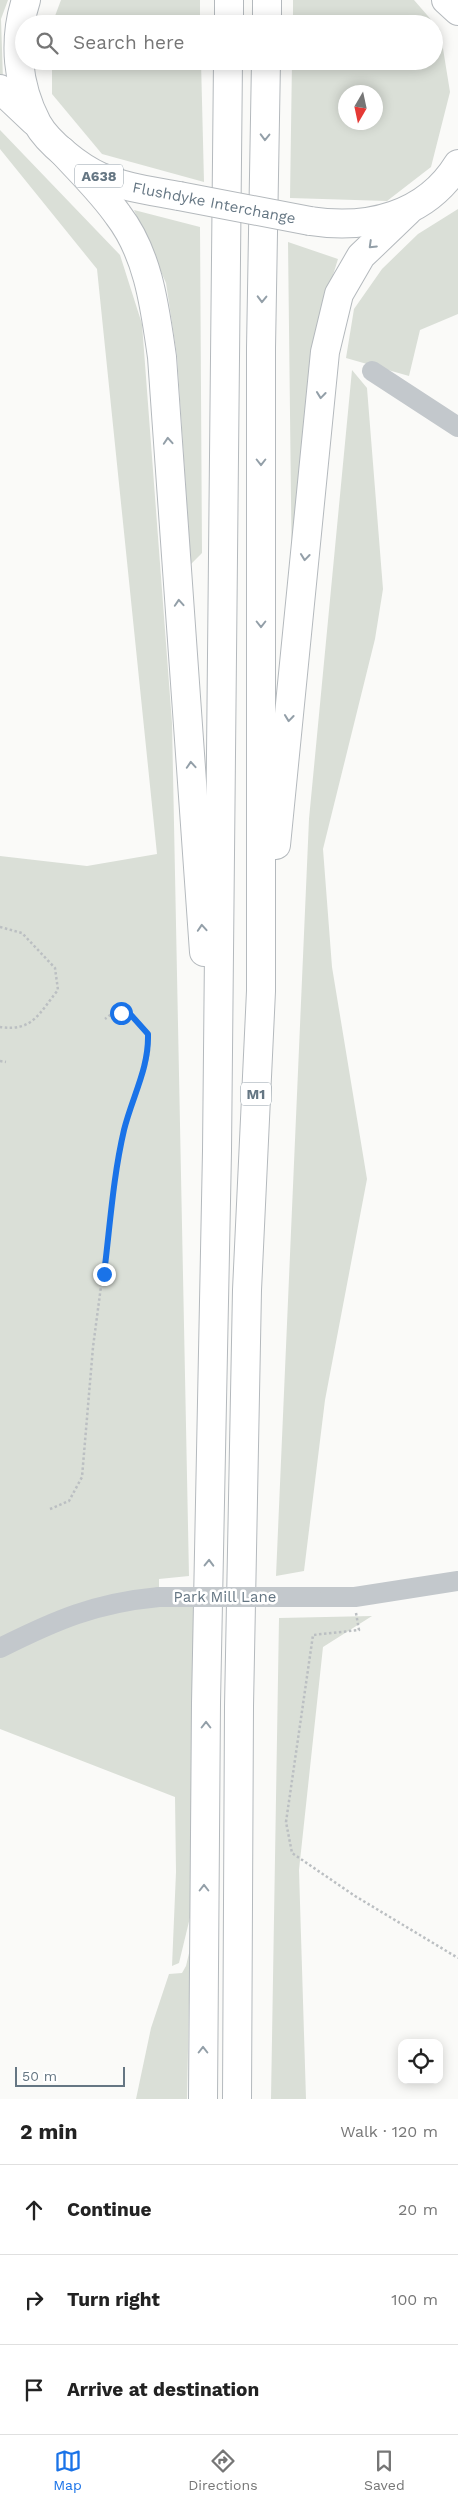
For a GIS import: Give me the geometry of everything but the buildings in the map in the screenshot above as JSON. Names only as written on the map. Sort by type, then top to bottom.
[{"type":"highway","name":"Flushdyke Interchange","points":[[22,15],[26,0]]},
{"type":"highway","points":[[229,0],[229,15]]},
{"type":"highway","points":[[267,0],[267,15]]},
{"type":"highway","points":[[446,0],[458,11]]},
{"type":"highway","name":"Flushdyke Interchange","points":[[21,70],[28,99],[37,124],[62,151],[80,166],[109,180],[179,196],[310,221],[344,224],[366,223],[415,206],[441,186],[458,164]]},
{"type":"highway","points":[[203,2099],[206,1693],[217,1151],[228,70]]},
{"type":"highway","name":"M1","points":[[237,2099],[239,1707],[246,1300],[261,991],[261,348],[266,70]]},
{"type":"highway","name":"A638","points":[[0,89],[37,124]]},
{"type":"highway","points":[[62,151],[118,215],[132,237],[142,258],[156,318],[162,357],[217,1151]]},
{"type":"highway","name":"A638","points":[[415,206],[458,190]]},
{"type":"highway","points":[[261,991],[325,352],[339,294],[361,256],[415,206]]},
{"type":"street","points":[[372,371],[458,427]]},
{"type":"street","name":"Park Mill Lane","points":[[0,1648],[48,1624],[122,1600],[159,1597],[355,1597],[458,1581]]},
{"type":"path","points":[[0,1026],[14,1028],[28,1026],[58,990],[55,968],[22,933],[1,927]]},
{"type":"path","points":[[50,1509],[69,1501],[82,1477],[93,1347],[113,1195],[124,1129],[149,1052],[148,1034],[131,1015],[113,1014],[105,1019]]},
{"type":"path","points":[[0,1061],[6,1062]]},
{"type":"path","points":[[355,1597],[359,1630],[313,1635],[286,1822],[292,1853],[355,1896],[458,1958]]},
{"type":"shaded area","points":[[0,0],[8,0],[1,19],[3,80],[0,77]]},
{"type":"shaded area","points":[[61,0],[200,0],[200,15],[55,15]]},
{"type":"shaded area","points":[[293,0],[414,0],[427,15],[293,15]]},
{"type":"shaded area","points":[[443,49],[450,92],[431,167],[387,201],[290,198],[292,70],[443,70]]},
{"type":"shaded area","points":[[52,70],[201,70],[204,182],[102,154],[52,94]]},
{"type":"shaded area","points":[[0,130],[120,255],[142,324],[172,723],[189,1576],[159,1579],[159,1597],[0,1648],[0,856],[87,866],[157,854],[97,269],[0,149]]},
{"type":"shaded area","points":[[458,209],[458,314],[420,330],[409,376],[346,358],[354,309],[382,269],[418,234]]},
{"type":"shaded area","points":[[134,210],[200,227],[202,553],[191,564],[177,356],[166,283]]},
{"type":"shaded area","points":[[288,242],[338,259],[319,320],[292,585]]},
{"type":"shaded area","points":[[352,370],[367,388],[383,589],[375,639],[323,849],[332,967],[367,1179],[325,1400],[304,1571],[276,1576],[309,819]]},
{"type":"shaded area","points":[[195,1605],[193,1905],[179,1963],[172,1966],[176,1872],[175,1797],[0,1729],[0,1656],[64,1626],[128,1608]]},
{"type":"shaded area","points":[[372,1616],[323,1647],[299,1870],[306,2099],[271,2099],[279,1618]]},
{"type":"shaded area","points":[[190,1949],[187,2099],[136,2099],[151,2028],[169,1974],[182,1973],[186,1966]]},
{"type":"route","points":[[104,1274],[113,1195],[124,1129],[149,1052],[148,1034],[131,1015],[121,1013]]}]
